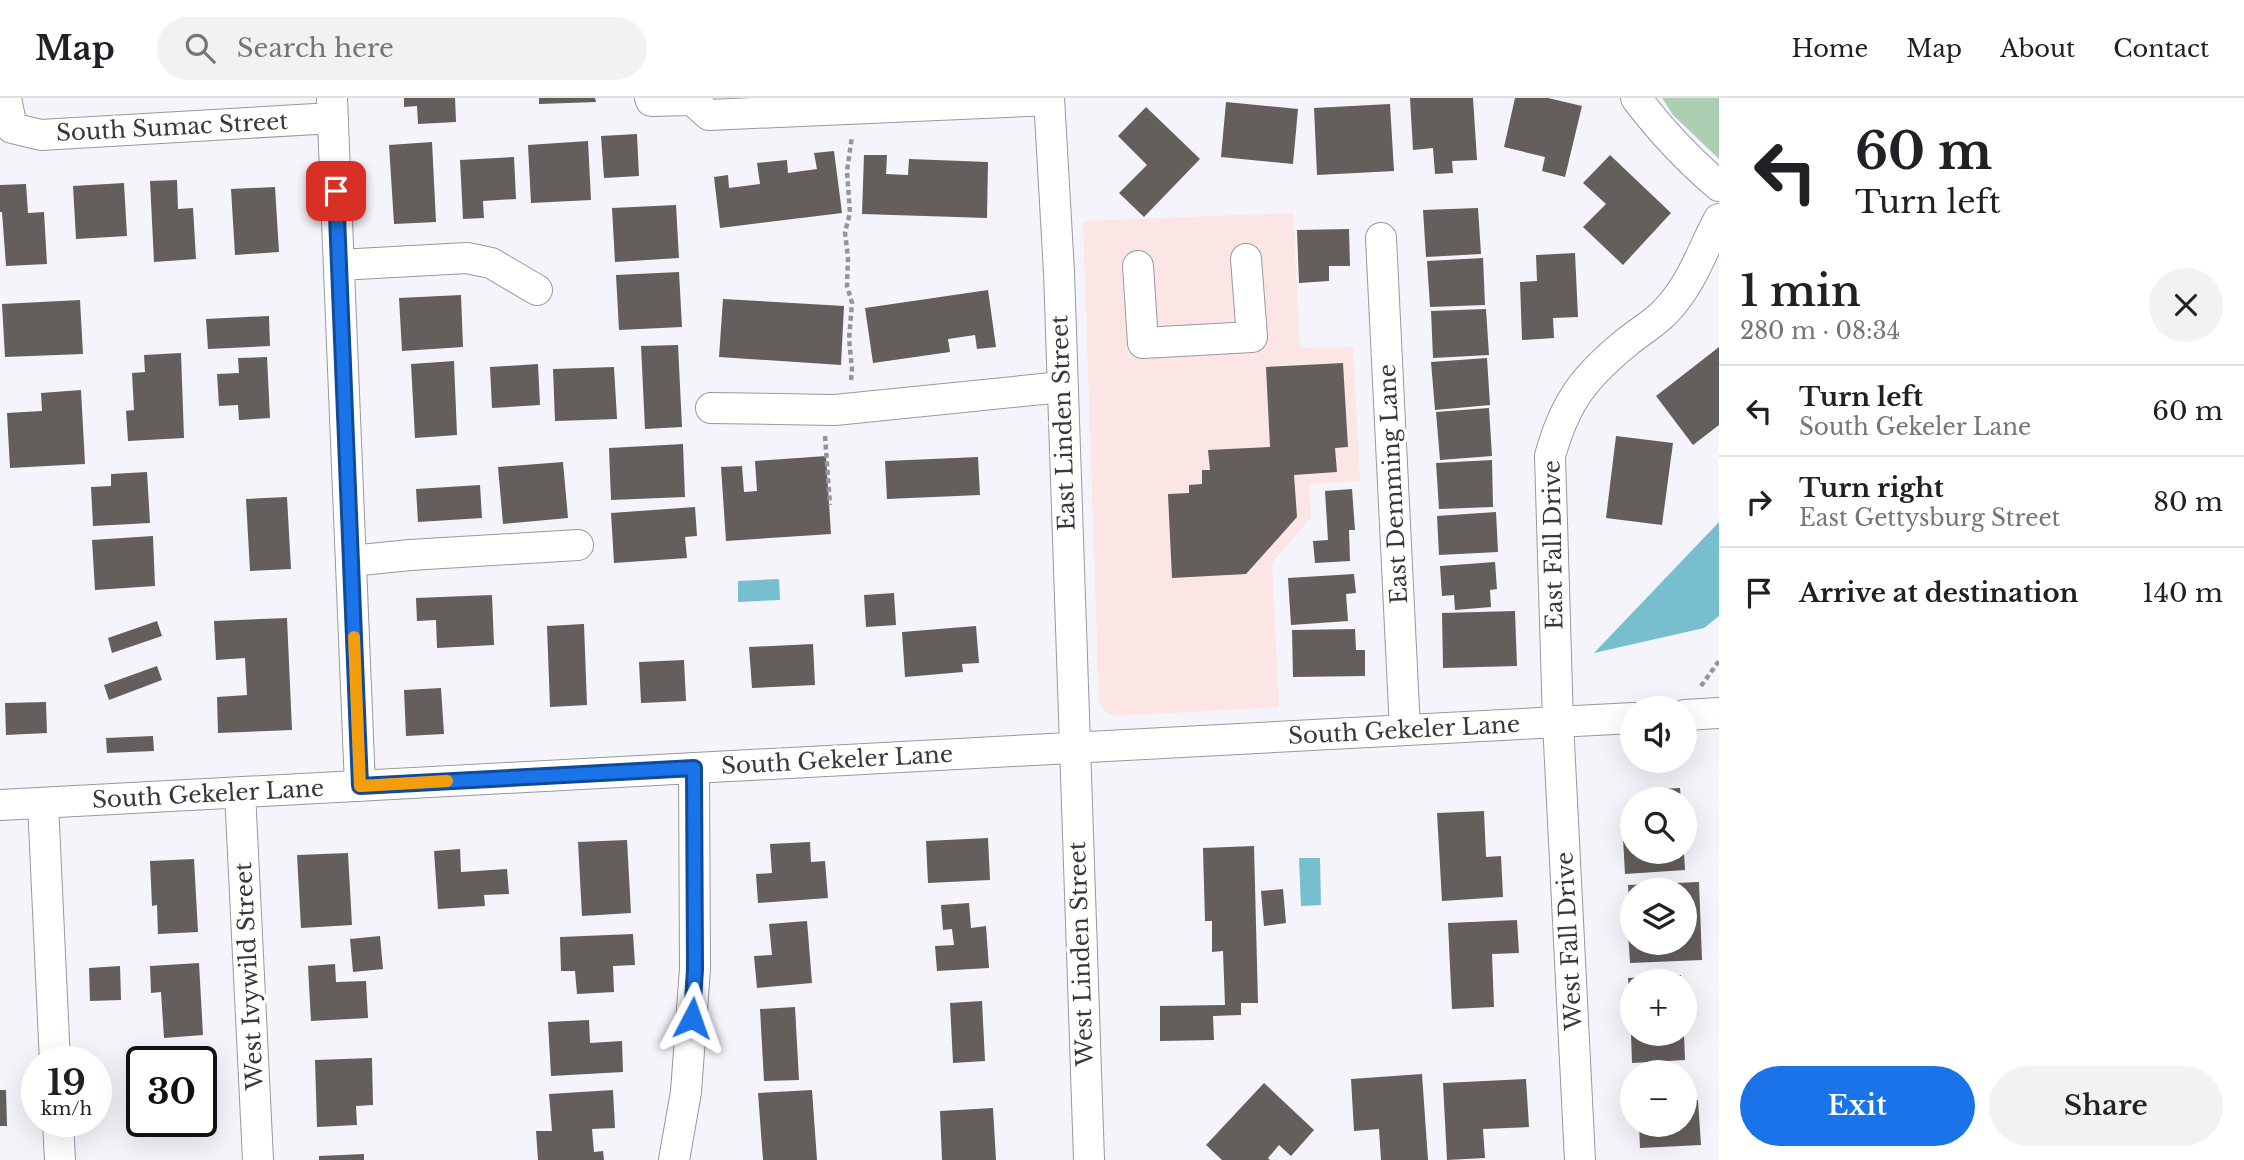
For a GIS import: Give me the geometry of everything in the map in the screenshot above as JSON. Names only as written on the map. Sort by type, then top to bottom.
[{"type":"street","name":"South Sumac Street","points":[[6,98],[12,128],[41,135],[332,108]]},
{"type":"street","points":[[1636,98],[1686,158],[1719,186]]},
{"type":"street","points":[[651,100],[692,100],[709,115],[1049,99]]},
{"type":"street","name":"East Linden Street","points":[[1049,99],[1059,272],[1073,747]]},
{"type":"street","points":[[332,108],[360,786]]},
{"type":"street","name":"East Fall Drive","points":[[1558,722],[1549,467],[1560,422],[1580,388],[1608,358],[1665,313],[1700,263],[1719,219]]},
{"type":"street","name":"East Demming Lane","points":[[1381,238],[1405,730]]},
{"type":"street","points":[[339,265],[467,258],[491,263],[537,290]]},
{"type":"street","points":[[1138,266],[1143,343],[1252,337],[1246,259]]},
{"type":"street","points":[[711,408],[835,410],[1062,387]]},
{"type":"street","points":[[351,561],[578,545]]},
{"type":"street","points":[[1697,705],[1719,713]]},
{"type":"street","name":"South Gekeler Lane","points":[[0,805],[1620,719]]},
{"type":"street","name":"West Fall Drive","points":[[1558,722],[1580,1160]]},
{"type":"street","name":"West Linden Street","points":[[1073,747],[1089,1160]]},
{"type":"street","points":[[674,1160],[686,1092],[695,969],[694,768]]},
{"type":"street","name":"West Ivywild Street","points":[[240,792],[258,1160]]},
{"type":"street","points":[[43,803],[54,1046]]},
{"type":"street","points":[[59,1137],[60,1160]]},
{"type":"path","points":[[850,382],[852,369],[849,338],[852,303],[848,286],[845,232],[850,213],[847,171],[852,142],[851,125]]},
{"type":"path","points":[[824,428],[830,505]]},
{"type":"path","points":[[1696,696],[1719,661]]},
{"type":"shaded area","points":[[1293,213],[1300,348],[1353,347],[1360,481],[1309,484],[1311,517],[1272,563],[1279,707],[1115,716],[1105,711],[1099,701],[1083,221]]},
{"type":"green space","points":[[1662,98],[1719,98],[1719,159],[1673,115]]},
{"type":"water","points":[[1719,522],[1719,616],[1704,628],[1594,653]]},
{"type":"water","points":[[779,579],[780,600],[738,602],[738,581]]},
{"type":"water","points":[[1299,858],[1320,858],[1321,905],[1301,906]]},
{"type":"building","points":[[404,98],[455,98],[456,122],[418,124],[417,106],[404,107]]},
{"type":"building","points":[[539,98],[595,98],[596,102],[539,104]]},
{"type":"building","points":[[1410,98],[1473,98],[1477,160],[1452,161],[1453,173],[1435,174],[1433,148],[1413,150]]},
{"type":"building","points":[[1515,98],[1548,98],[1582,106],[1565,177],[1542,171],[1545,157],[1504,147]]},
{"type":"building","points":[[1226,102],[1298,109],[1293,164],[1221,157]]},
{"type":"building","points":[[1390,104],[1394,171],[1317,175],[1314,108]]},
{"type":"building","points":[[1146,107],[1200,159],[1144,217],[1119,193],[1147,165],[1118,136]]},
{"type":"building","points":[[637,134],[639,176],[604,178],[601,136]]},
{"type":"building","points":[[588,141],[591,200],[531,203],[528,145]]},
{"type":"building","points":[[432,142],[436,222],[394,224],[389,145]]},
{"type":"building","points":[[834,151],[842,213],[720,228],[714,177],[728,175],[729,188],[760,184],[757,163],[787,160],[788,173],[817,169],[814,153]]},
{"type":"building","points":[[864,155],[887,155],[886,174],[908,175],[909,159],[988,162],[987,218],[862,214]]},
{"type":"building","points":[[1610,155],[1671,213],[1623,265],[1583,227],[1606,204],[1583,183]]},
{"type":"building","points":[[514,157],[516,199],[483,201],[484,218],[463,219],[460,160]]},
{"type":"building","points":[[177,180],[178,209],[193,208],[196,259],[154,262],[150,181]]},
{"type":"building","points":[[124,183],[127,236],[76,239],[73,186]]},
{"type":"building","points":[[26,184],[28,213],[44,212],[47,264],[6,266],[0,185]]},
{"type":"building","points":[[275,187],[279,252],[235,255],[231,189]]},
{"type":"building","points":[[676,205],[679,258],[615,262],[612,208]]},
{"type":"building","points":[[1478,208],[1481,254],[1426,257],[1423,210]]},
{"type":"building","points":[[1349,229],[1350,266],[1329,266],[1329,281],[1299,283],[1297,230]]},
{"type":"building","points":[[1575,253],[1578,317],[1553,318],[1554,338],[1522,340],[1520,282],[1537,281],[1536,255]]},
{"type":"building","points":[[1483,258],[1485,305],[1430,307],[1427,261]]},
{"type":"building","points":[[679,272],[682,327],[619,330],[616,275]]},
{"type":"building","points":[[988,290],[996,347],[977,349],[975,335],[948,339],[950,352],[873,363],[865,308]]},
{"type":"building","points":[[461,295],[463,347],[402,351],[399,298]]},
{"type":"building","points":[[723,299],[844,306],[841,365],[719,357]]},
{"type":"building","points":[[80,300],[83,354],[5,357],[2,304]]},
{"type":"building","points":[[1486,309],[1489,355],[1433,358],[1431,311]]},
{"type":"building","points":[[269,316],[270,346],[208,349],[206,319]]},
{"type":"building","points":[[678,345],[682,427],[645,429],[641,346]]},
{"type":"building","points":[[1719,347],[1719,425],[1693,445],[1656,396]]},
{"type":"building","points":[[181,353],[184,438],[128,441],[126,411],[134,410],[132,373],[145,372],[144,355]]},
{"type":"building","points":[[267,357],[270,418],[239,420],[238,405],[219,406],[217,374],[239,373],[238,358]]},
{"type":"building","points":[[1487,358],[1490,405],[1435,410],[1431,362]]},
{"type":"building","points":[[454,361],[457,435],[415,438],[411,364]]},
{"type":"building","points":[[1343,363],[1348,447],[1335,448],[1337,472],[1294,475],[1297,517],[1246,574],[1172,578],[1168,494],[1189,493],[1189,485],[1202,484],[1202,470],[1210,470],[1208,450],[1270,447],[1266,367]]},
{"type":"building","points":[[538,364],[540,405],[492,408],[490,367]]},
{"type":"building","points":[[614,367],[617,419],[555,421],[553,369]]},
{"type":"building","points":[[81,390],[85,464],[10,468],[7,413],[42,411],[41,393]]},
{"type":"building","points":[[1489,408],[1492,456],[1440,460],[1436,412]]},
{"type":"building","points":[[1616,436],[1673,443],[1662,525],[1606,518]]},
{"type":"building","points":[[683,444],[685,497],[611,500],[609,448]]},
{"type":"building","points":[[826,456],[831,534],[726,541],[721,467],[742,466],[744,492],[757,491],[755,461]]},
{"type":"building","points":[[978,457],[980,495],[887,499],[885,461]]},
{"type":"building","points":[[1492,460],[1493,507],[1439,509],[1436,463]]},
{"type":"building","points":[[563,462],[568,518],[503,524],[498,467]]},
{"type":"building","points":[[147,472],[150,523],[93,526],[91,487],[111,486],[111,474]]},
{"type":"building","points":[[480,485],[482,518],[418,522],[416,489]]},
{"type":"building","points":[[1352,489],[1355,530],[1349,530],[1350,561],[1315,563],[1313,541],[1328,540],[1325,491]]},
{"type":"building","points":[[287,497],[291,569],[250,571],[246,499]]},
{"type":"building","points":[[695,507],[697,536],[685,537],[687,558],[614,563],[611,513]]},
{"type":"building","points":[[1496,512],[1498,552],[1439,555],[1437,516]]},
{"type":"building","points":[[153,536],[155,586],[95,590],[92,540]]},
{"type":"building","points":[[1495,562],[1497,589],[1490,590],[1491,607],[1455,610],[1454,595],[1442,596],[1440,566]]},
{"type":"building","points":[[1354,574],[1356,593],[1346,594],[1348,621],[1291,625],[1288,578]]},
{"type":"building","points":[[894,593],[896,625],[866,627],[864,595]]},
{"type":"building","points":[[492,595],[494,645],[437,648],[436,620],[417,621],[416,598]]},
{"type":"building","points":[[1515,611],[1517,666],[1443,668],[1442,613]]},
{"type":"building","points":[[287,618],[292,730],[218,733],[217,697],[247,695],[245,658],[216,660],[214,621]]},
{"type":"building","points":[[157,621],[162,636],[112,653],[108,638]]},
{"type":"building","points":[[584,624],[587,705],[550,707],[547,626]]},
{"type":"building","points":[[976,626],[979,663],[962,664],[963,672],[905,677],[902,632]]},
{"type":"building","points":[[1355,629],[1356,650],[1365,650],[1365,676],[1293,677],[1292,630]]},
{"type":"building","points":[[813,644],[815,685],[752,688],[749,647]]},
{"type":"building","points":[[684,660],[686,701],[641,703],[639,662]]},
{"type":"building","points":[[157,666],[162,680],[109,700],[104,685]]},
{"type":"building","points":[[441,688],[444,734],[406,736],[404,690]]},
{"type":"building","points":[[46,702],[47,733],[6,735],[5,703]]},
{"type":"building","points":[[153,736],[154,751],[107,753],[106,738]]},
{"type":"building","points":[[1484,811],[1486,857],[1501,856],[1503,897],[1442,901],[1437,813]]},
{"type":"building","points":[[988,838],[990,880],[928,883],[926,841]]},
{"type":"building","points":[[627,840],[631,913],[582,916],[578,842]]},
{"type":"building","points":[[810,842],[811,862],[825,861],[828,898],[758,903],[756,874],[772,873],[770,844]]},
{"type":"building","points":[[1254,846],[1258,1003],[1241,1003],[1241,1015],[1213,1016],[1214,1040],[1160,1041],[1160,1006],[1225,1005],[1223,951],[1212,952],[1212,921],[1205,921],[1203,848]]},
{"type":"building","points":[[460,849],[461,872],[507,869],[509,894],[484,895],[485,906],[438,909],[434,851]]},
{"type":"building","points":[[348,853],[352,925],[301,928],[297,855]]},
{"type":"building","points":[[194,859],[198,932],[158,934],[157,905],[152,906],[150,861]]},
{"type":"building","points":[[1624,864],[1685,864],[1685,870],[1625,874]]},
{"type":"building","points":[[1697,882],[1702,960],[1630,963],[1629,955],[1697,955]]},
{"type":"building","points":[[1283,889],[1286,923],[1264,926],[1261,891]]},
{"type":"building","points":[[969,903],[971,928],[986,926],[989,968],[937,971],[935,946],[954,945],[952,929],[943,930],[941,905]]},
{"type":"building","points":[[1517,920],[1519,953],[1492,954],[1494,1007],[1452,1009],[1448,923]]},
{"type":"building","points":[[807,921],[812,983],[757,988],[754,956],[772,955],[769,924]]},
{"type":"building","points":[[633,934],[635,965],[613,966],[614,992],[577,994],[575,971],[561,971],[560,937]]},
{"type":"building","points":[[380,936],[383,969],[353,972],[350,939]]},
{"type":"building","points":[[199,963],[203,1035],[164,1038],[161,992],[151,993],[150,966]]},
{"type":"building","points":[[335,964],[336,982],[366,981],[368,1018],[311,1021],[308,966]]},
{"type":"building","points":[[120,966],[121,1000],[90,1001],[89,968]]},
{"type":"building","points":[[982,1001],[985,1061],[953,1063],[950,1003]]},
{"type":"building","points":[[795,1007],[799,1080],[764,1081],[760,1009]]},
{"type":"building","points":[[589,1020],[590,1043],[622,1041],[623,1072],[551,1076],[548,1022]]},
{"type":"building","points":[[1631,1046],[1684,1046],[1685,1060],[1632,1060]]},
{"type":"building","points":[[372,1058],[373,1105],[356,1106],[357,1125],[317,1127],[315,1060]]},
{"type":"building","points":[[1422,1074],[1428,1160],[1381,1160],[1379,1129],[1354,1131],[1351,1079]]},
{"type":"building","points":[[1526,1079],[1529,1127],[1483,1129],[1485,1158],[1447,1160],[1443,1083]]},
{"type":"building","points":[[1264,1083],[1314,1130],[1291,1156],[1279,1145],[1268,1158],[1270,1160],[1222,1160],[1206,1145]]},
{"type":"building","points":[[0,1090],[6,1090],[7,1126],[0,1126]]},
{"type":"building","points":[[613,1090],[615,1128],[592,1129],[594,1152],[603,1151],[604,1160],[538,1160],[536,1131],[552,1131],[549,1094]]},
{"type":"building","points":[[812,1090],[817,1160],[763,1160],[758,1093]]},
{"type":"building","points":[[1698,1100],[1701,1145],[1640,1148],[1640,1137],[1697,1137]]},
{"type":"building","points":[[993,1108],[996,1160],[942,1160],[940,1111]]},
{"type":"building","points":[[364,1154],[364,1160],[319,1160],[319,1156]]},
{"type":"slow traffic","points":[[354,637],[360,786],[447,781]]},
{"type":"route","points":[[336,191],[360,786],[694,768],[695,969],[692,1018]]}]
